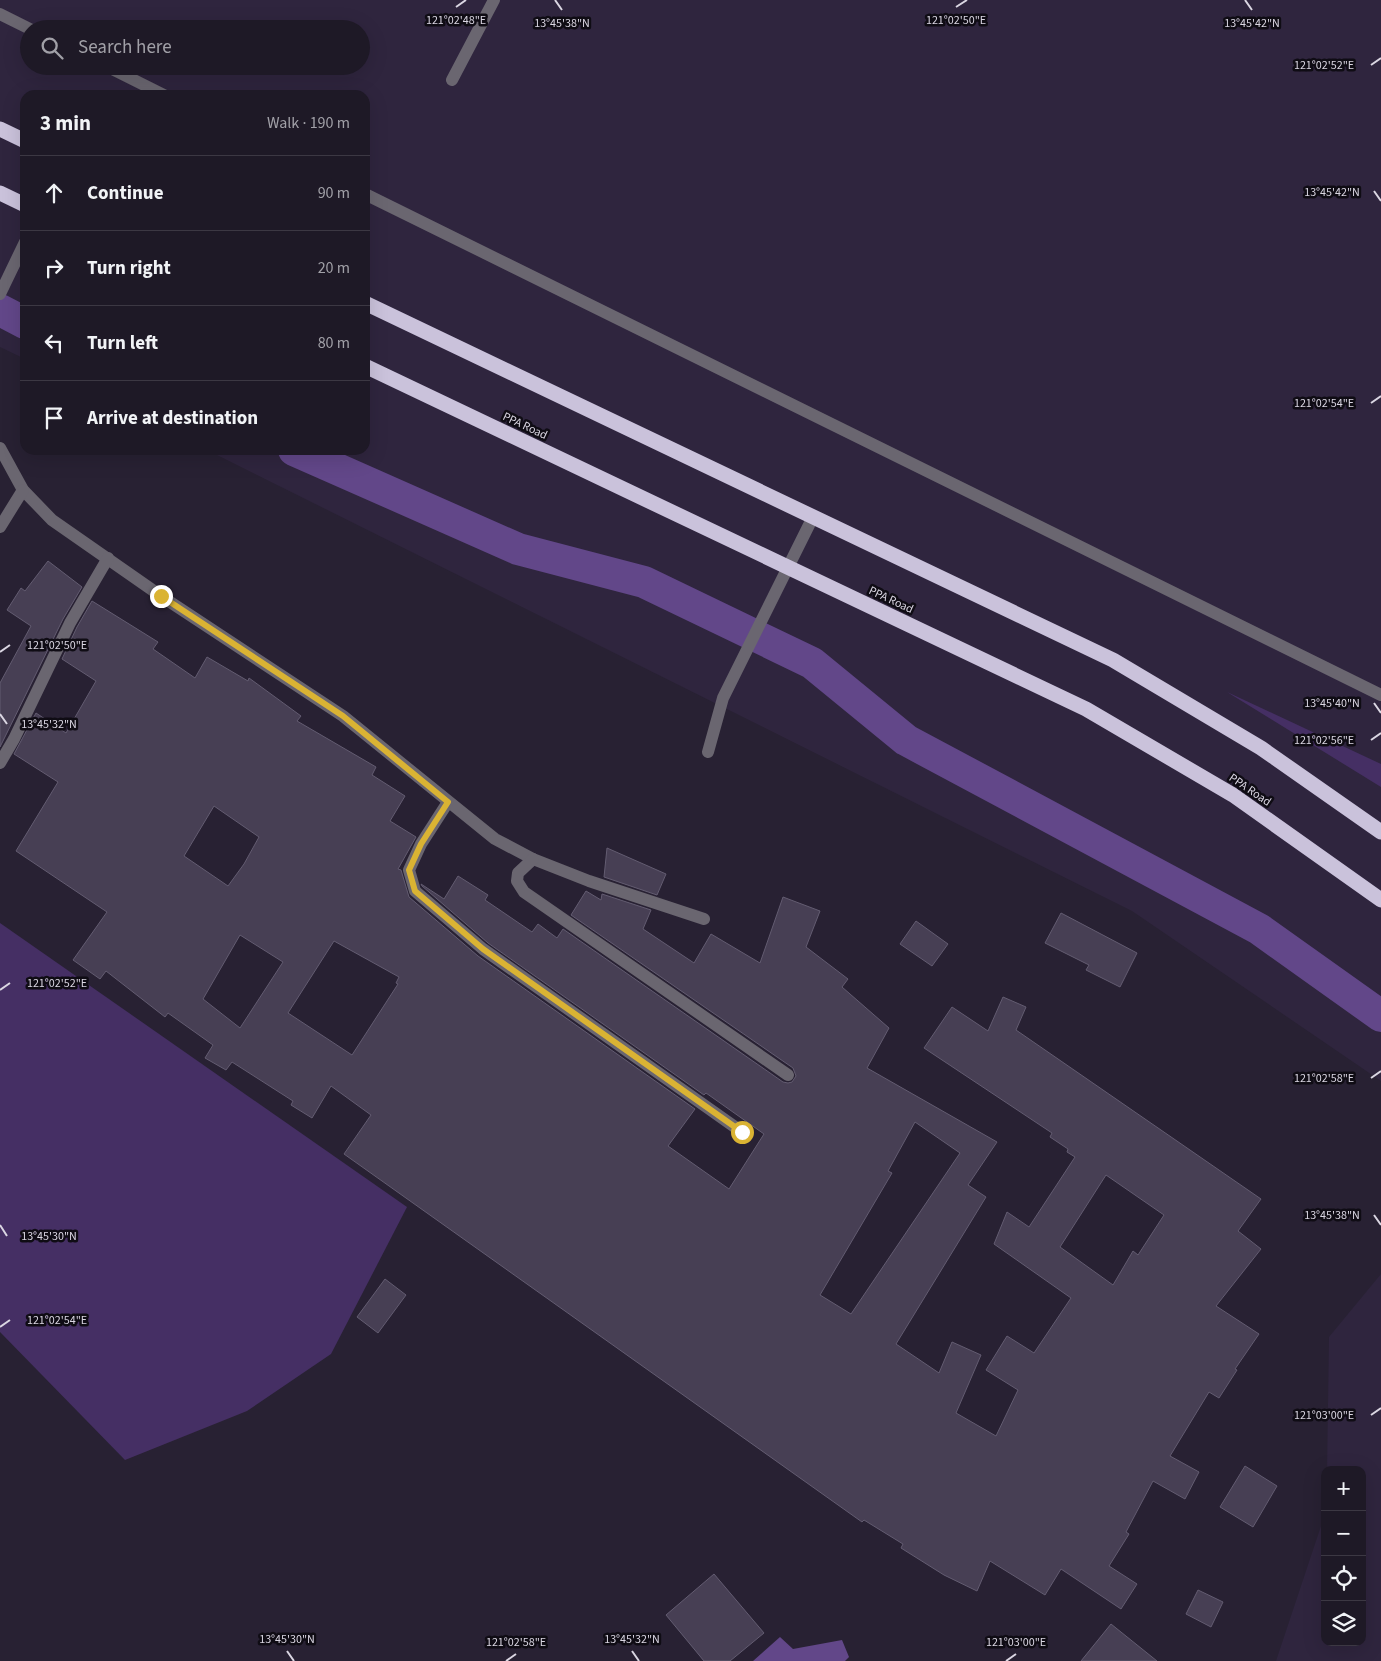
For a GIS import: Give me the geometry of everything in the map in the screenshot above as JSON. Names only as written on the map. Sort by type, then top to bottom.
[{"type":"highway","points":[[0,129],[20,139]]},
{"type":"highway","points":[[0,193],[20,203]]},
{"type":"highway","points":[[370,305],[1113,660],[1261,748],[1381,832]]},
{"type":"highway","name":"PPA Road","points":[[370,368],[1086,709],[1233,795],[1381,900]]},
{"type":"street","points":[[452,80],[494,0]]},
{"type":"street","points":[[0,14],[20,24]]},
{"type":"street","points":[[124,75],[154,90]]},
{"type":"street","points":[[370,196],[1381,695]]},
{"type":"street","points":[[0,294],[20,252]]},
{"type":"street","points":[[0,448],[24,490],[52,520],[161,596],[343,716],[495,838],[533,859],[589,881],[704,920]]},
{"type":"street","points":[[0,527],[24,490]]},
{"type":"street","points":[[708,752],[723,698],[813,517]]},
{"type":"street","points":[[0,763],[14,739],[70,623],[108,558]]},
{"type":"street","points":[[448,802],[421,844],[409,870],[415,891],[483,949],[742,1132]]},
{"type":"street","points":[[533,859],[518,873],[516,881],[524,892],[788,1075]]},
{"type":"shaded area","points":[[0,0],[1381,0],[1381,1081],[1132,911],[217,455],[370,455],[370,90],[20,90],[20,357],[0,347]]},
{"type":"shaded area","points":[[1227,692],[1381,764],[1381,787]]},
{"type":"shaded area","points":[[0,923],[407,1207],[331,1354],[247,1411],[125,1460],[0,1332]]},
{"type":"shaded area","points":[[1381,1274],[1381,1661],[1276,1661],[1321,1526],[1321,1646],[1366,1646],[1366,1466],[1327,1466],[1329,1337]]},
{"type":"shaded area","points":[[780,1637],[793,1649],[842,1640],[849,1657],[845,1661],[753,1661]]},
{"type":"building","points":[[48,561],[82,587],[63,619],[0,747],[0,683],[31,626],[7,610],[21,588],[25,591]]},
{"type":"building","points":[[92,601],[158,642],[153,649],[195,678],[207,657],[248,681],[249,678],[301,716],[297,721],[376,767],[372,775],[405,796],[390,821],[416,837],[398,869],[401,870],[409,897],[478,956],[695,1109],[668,1146],[729,1189],[764,1134],[706,1093],[704,1095],[488,943],[421,884],[444,899],[458,876],[488,895],[485,900],[532,932],[538,924],[557,938],[563,929],[783,1082],[788,1083],[792,1082],[796,1076],[793,1068],[571,915],[586,891],[601,900],[602,894],[651,910],[643,929],[694,963],[711,934],[760,963],[783,897],[820,911],[806,947],[848,979],[842,987],[889,1028],[867,1068],[997,1142],[968,1185],[986,1197],[896,1344],[939,1373],[952,1342],[981,1355],[956,1413],[996,1436],[1018,1390],[986,1370],[1007,1336],[1034,1353],[1071,1298],[994,1244],[1007,1212],[1029,1227],[1075,1157],[1067,1152],[1068,1149],[1050,1137],[1052,1133],[924,1048],[952,1007],[988,1031],[1003,997],[1026,1007],[1016,1030],[1261,1199],[1238,1231],[1261,1249],[1216,1306],[1259,1334],[1235,1369],[1237,1370],[1219,1398],[1209,1392],[1170,1456],[1199,1472],[1185,1499],[1153,1481],[1126,1532],[1129,1534],[1109,1566],[1137,1584],[1121,1609],[1061,1569],[1045,1595],[990,1561],[977,1591],[944,1575],[901,1548],[903,1544],[864,1520],[862,1522],[344,1154],[371,1115],[331,1086],[312,1118],[291,1105],[293,1101],[232,1062],[226,1070],[205,1058],[213,1045],[168,1013],[165,1017],[106,971],[100,979],[73,960],[107,912],[16,851],[58,782],[14,754],[36,713],[66,733],[96,681],[62,659]],"holes":[[[214,806],[259,837],[244,864],[228,886],[184,856]],[[240,935],[283,962],[240,1028],[203,999]],[[334,941],[399,977],[396,983],[398,984],[352,1055],[288,1013]],[[915,1122],[960,1153],[851,1314],[820,1295],[892,1173],[888,1171]],[[1106,1175],[1164,1215],[1138,1255],[1133,1251],[1113,1285],[1060,1247]]]},
{"type":"building","points":[[607,848],[666,874],[657,895],[604,877]]},
{"type":"building","points":[[1061,913],[1137,953],[1120,987],[1086,970],[1089,965],[1045,943]]},
{"type":"building","points":[[916,921],[948,944],[932,966],[900,944]]},
{"type":"building","points":[[385,1279],[406,1295],[378,1333],[357,1317]]},
{"type":"building","points":[[1245,1466],[1277,1486],[1253,1527],[1220,1507]]},
{"type":"building","points":[[714,1574],[764,1633],[730,1661],[704,1661],[666,1615]]},
{"type":"building","points":[[1198,1590],[1223,1602],[1211,1627],[1186,1614]]},
{"type":"building","points":[[1111,1624],[1157,1661],[1081,1661]]},
{"type":"waterway","points":[[0,310],[20,320]]},
{"type":"waterway","points":[[305,455],[518,549],[644,582],[812,663],[906,740],[1259,929],[1381,1016]]},
{"type":"route","points":[[161,596],[343,716],[448,802],[421,844],[409,870],[415,891],[483,949],[742,1132]]}]
